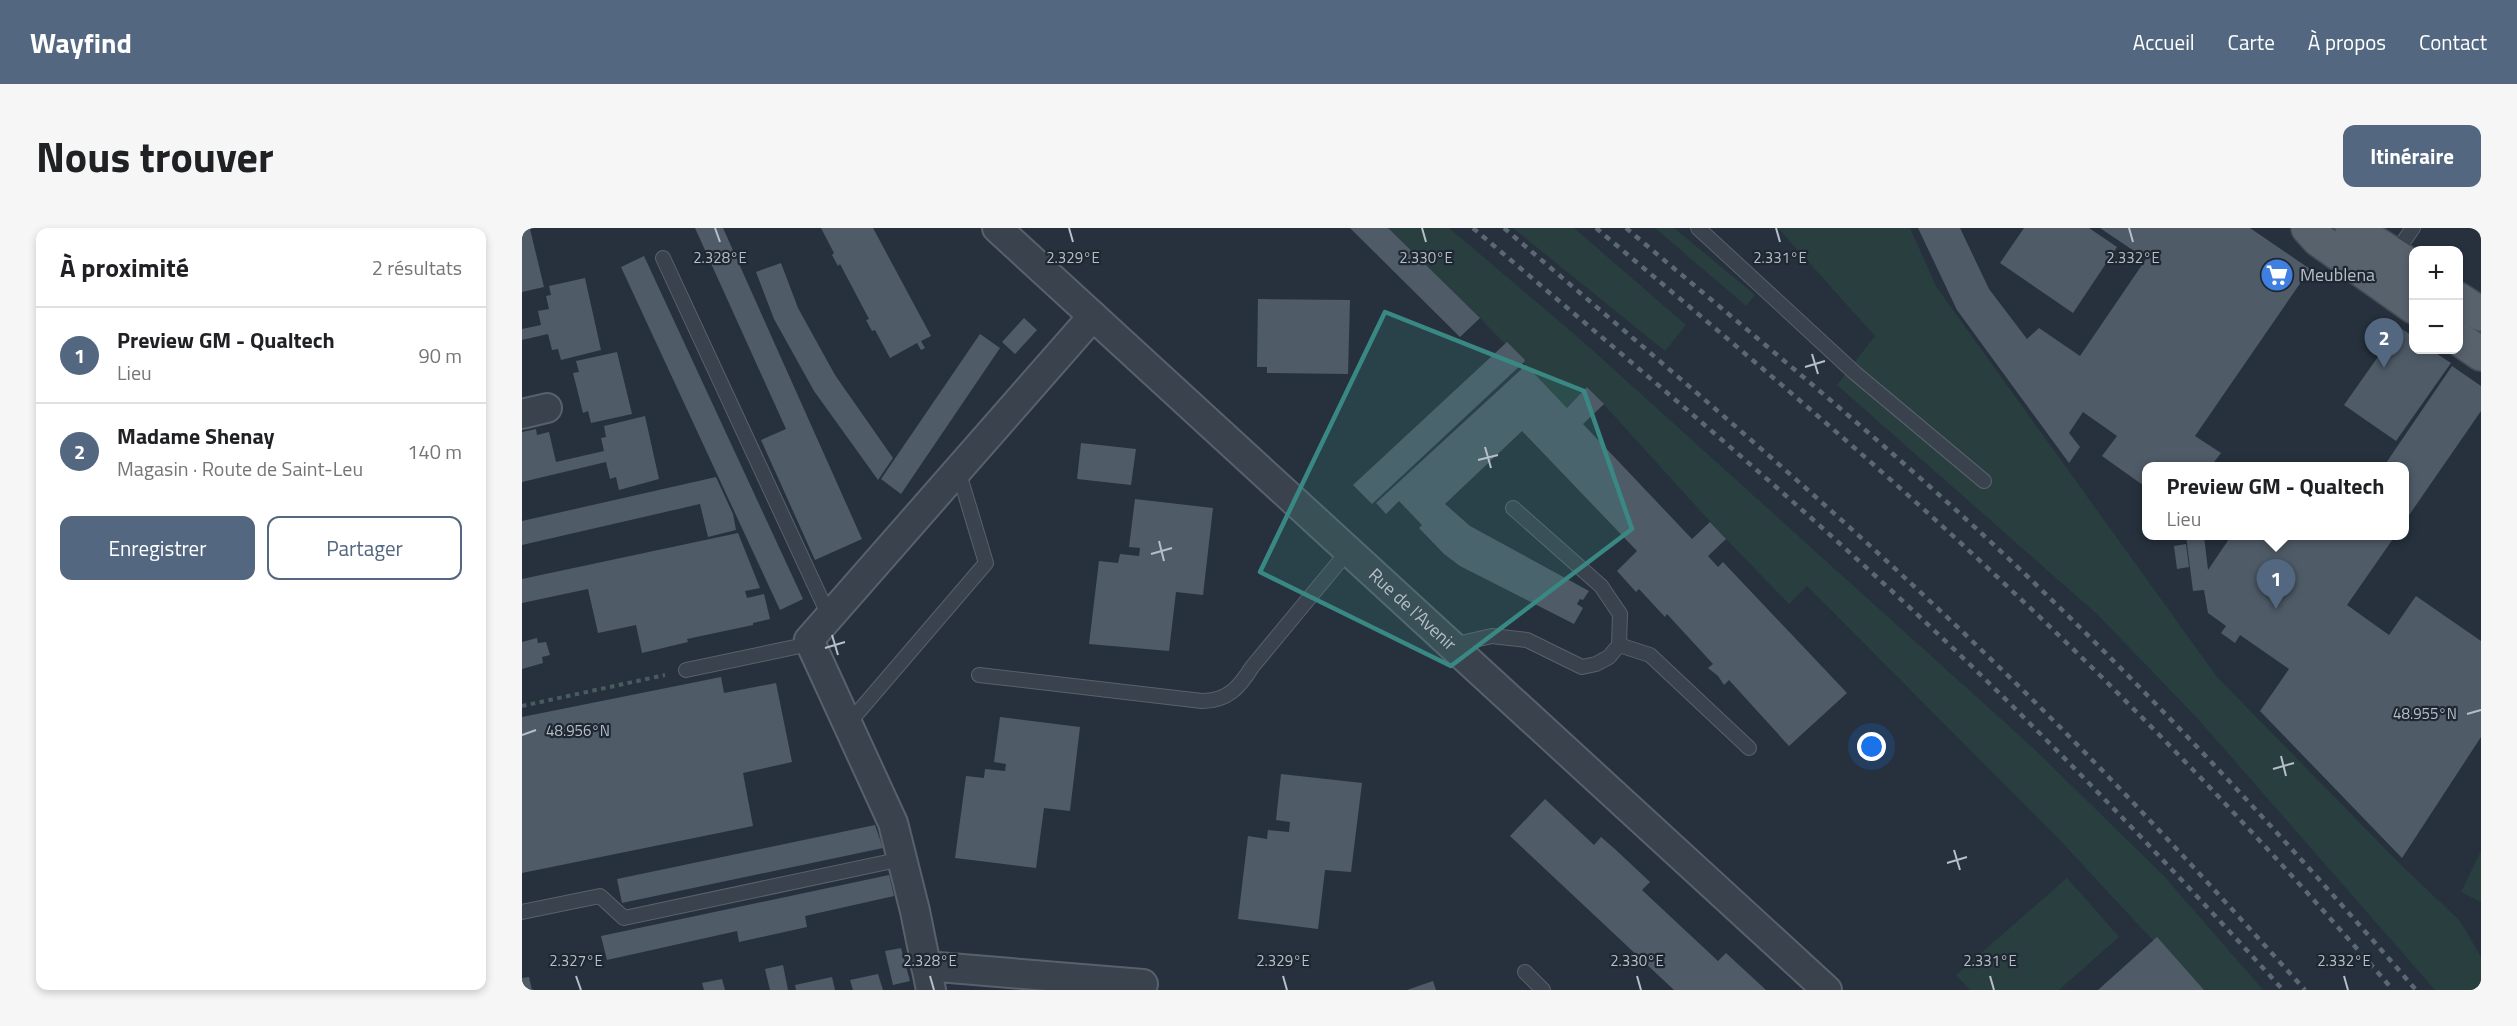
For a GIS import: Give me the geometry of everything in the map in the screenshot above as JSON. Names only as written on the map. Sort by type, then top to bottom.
[{"type":"main road","points":[[2308,228],[2319,240],[2409,303]]},
{"type":"main road","points":[[2352,228],[2404,261]]},
{"type":"main road","points":[[2460,300],[2481,314]]},
{"type":"main road","points":[[2463,341],[2481,354]]},
{"type":"street","name":"Rue de l'Avenir","points":[[997,228],[1827,990]]},
{"type":"street","points":[[1093,316],[809,640],[893,823],[928,978],[1143,984]]},
{"type":"lane","points":[[1698,228],[1855,373],[1984,481]]},
{"type":"lane","points":[[2404,261],[2413,228]]},
{"type":"lane","points":[[663,258],[829,616]]},
{"type":"lane","points":[[848,724],[986,563],[958,469]]},
{"type":"lane","points":[[1452,645],[1492,636],[1527,640],[1582,667],[1596,664],[1609,657],[1619,645],[1620,614],[1601,586],[1514,508]]},
{"type":"lane","points":[[979,675],[1216,701],[1230,695],[1243,682],[1252,667],[1349,550]]},
{"type":"lane","points":[[686,670],[800,646],[809,640]]},
{"type":"lane","points":[[1619,645],[1650,655],[1749,748]]},
{"type":"lane","points":[[522,912],[600,896],[624,918],[902,859]]},
{"type":"lane","points":[[1525,972],[1544,990]]},
{"type":"path","points":[[522,706],[686,670]]},
{"type":"highlighted area","points":[[1385,312],[1584,391],[1632,529],[1451,666],[1260,572]]},
{"type":"green space","points":[[1384,228],[1449,228],[1580,339],[2032,747],[2164,876],[2263,990],[2199,990],[2057,837],[1807,586],[1789,604],[1726,539],[1588,387],[1567,408],[1480,318]]},
{"type":"green space","points":[[1513,228],[1574,228],[1686,325],[1665,351]]},
{"type":"green space","points":[[1655,228],[1674,228],[1755,295],[1746,306]]},
{"type":"green space","points":[[1778,228],[1910,228],[1937,288],[2217,677],[2401,865],[2460,921],[2481,957],[2481,990],[2435,990],[2200,721],[2097,614],[1837,385],[1875,336]]},
{"type":"green space","points":[[2481,851],[2481,902],[2461,892]]},
{"type":"green space","points":[[2067,878],[2119,937],[2059,990],[1970,990],[1956,975]]},
{"type":"building","points":[[695,228],[723,228],[862,539],[815,560],[761,440],[786,429]]},
{"type":"building","points":[[821,228],[873,228],[931,336],[921,341],[925,348],[921,350],[917,343],[890,358],[875,330],[872,331],[866,320],[869,319],[840,264],[838,266],[832,255],[834,253]]},
{"type":"building","points":[[1350,228],[1388,228],[1480,318],[1460,337]]},
{"type":"building","points":[[1918,228],[1960,228],[1989,289],[2027,339],[2039,328],[2080,356],[2146,259],[2100,228],[2250,228],[2310,269],[2195,436],[2221,453],[2214,462],[2142,462],[2142,484],[2102,456],[2117,436],[2083,412],[2069,433],[2080,447],[2069,463],[1957,310]]},
{"type":"building","points":[[2024,228],[2089,228],[2117,247],[2073,313],[2000,263]]},
{"type":"building","points":[[530,229],[544,287],[522,292],[522,231]]},
{"type":"building","points":[[644,256],[803,599],[780,610],[621,267]]},
{"type":"building","points":[[781,263],[798,308],[835,375],[893,458],[878,480],[814,391],[774,319],[756,272]]},
{"type":"building","points":[[585,278],[601,350],[561,360],[558,349],[552,350],[548,334],[522,340],[522,329],[541,325],[538,311],[549,309],[546,296],[551,295],[549,286]]},
{"type":"building","points":[[1258,299],[1350,300],[1348,374],[1267,373],[1267,367],[1257,367]]},
{"type":"building","points":[[1024,318],[1037,330],[1015,354],[1002,342]]},
{"type":"building","points":[[2399,327],[2409,334],[2409,354],[2437,354],[2451,363],[2396,441],[2344,405]]},
{"type":"building","points":[[980,334],[1000,348],[901,494],[881,479]]},
{"type":"building","points":[[1507,342],[1525,360],[1524,362],[1372,504],[1353,485]]},
{"type":"building","points":[[617,352],[632,414],[591,423],[588,411],[583,413],[573,373],[579,372],[576,361]]},
{"type":"building","points":[[1526,365],[1567,408],[1587,387],[1604,404],[1583,424],[1692,539],[1710,522],[1726,539],[1708,556],[1718,567],[1723,562],[1847,693],[1789,746],[1729,680],[1724,685],[1708,668],[1713,664],[1667,614],[1665,617],[1639,589],[1636,592],[1617,571],[1637,551],[1522,431],[1445,504],[1470,526],[1589,591],[1577,604],[1583,608],[1574,624],[1460,566],[1444,554],[1419,528],[1422,525],[1399,501],[1386,514],[1376,503]]},
{"type":"building","points":[[2452,366],[2481,386],[2481,411],[2409,515],[2409,462],[2387,462]]},
{"type":"building","points":[[645,416],[659,479],[619,490],[616,477],[610,479],[606,462],[522,482],[522,432],[536,429],[537,435],[549,432],[556,462],[604,451],[601,438],[606,437],[604,426]]},
{"type":"building","points":[[1081,443],[1136,449],[1131,485],[1077,479]]},
{"type":"building","points":[[716,477],[733,514],[736,530],[708,537],[700,504],[522,545],[522,521]]},
{"type":"building","points":[[1135,499],[1213,508],[1203,595],[1176,592],[1169,651],[1089,644],[1099,561],[1118,563],[1120,554],[1139,556],[1140,548],[1129,547]]},
{"type":"building","points":[[738,533],[760,588],[745,591],[747,598],[764,594],[770,619],[753,623],[753,625],[687,639],[688,642],[642,653],[636,625],[598,633],[588,589],[522,603],[522,579]]},
{"type":"building","points":[[2187,540],[2204,540],[2208,570],[2228,540],[2392,540],[2347,605],[2389,635],[2416,596],[2481,641],[2481,737],[2402,858],[2260,711],[2289,669],[2240,635],[2235,643],[2221,633],[2226,626],[2208,613],[2204,590],[2193,591]]},
{"type":"building","points":[[2186,544],[2189,567],[2177,569],[2174,546]]},
{"type":"building","points":[[537,638],[538,643],[546,642],[550,655],[542,657],[543,663],[522,669],[522,642]]},
{"type":"building","points":[[721,677],[724,693],[776,683],[792,762],[743,773],[753,826],[522,873],[522,717]]},
{"type":"building","points":[[1000,717],[1080,727],[1070,811],[1044,808],[1036,868],[955,858],[966,776],[984,778],[985,769],[1005,771],[1006,764],[994,762]]},
{"type":"building","points":[[1281,774],[1362,783],[1351,872],[1325,870],[1318,929],[1238,919],[1248,836],[1267,839],[1268,830],[1289,832],[1290,822],[1276,820]]},
{"type":"building","points":[[1545,799],[1594,845],[1601,837],[1616,850],[1650,882],[1642,890],[1718,961],[1726,953],[1766,990],[1674,990],[1510,836]]},
{"type":"building","points":[[875,825],[883,848],[622,903],[617,879]]},
{"type":"building","points":[[889,875],[894,896],[805,916],[807,927],[739,942],[737,931],[607,960],[601,936]]},
{"type":"building","points":[[2157,937],[2204,990],[2098,990]]},
{"type":"building","points":[[901,948],[910,981],[893,985],[885,951]]},
{"type":"building","points":[[783,965],[788,990],[770,990],[765,969]]},
{"type":"building","points":[[878,974],[883,990],[853,990],[850,980]]},
{"type":"building","points":[[529,977],[532,990],[522,990],[522,978]]},
{"type":"building","points":[[832,977],[835,990],[796,990],[795,985]]},
{"type":"building","points":[[722,979],[725,990],[704,990],[702,983]]},
{"type":"building","points":[[1433,981],[1436,990],[1407,990]]},
{"type":"railway","points":[[1473,228],[1735,451],[1927,624],[2101,796],[2283,990]]},
{"type":"railway","points":[[1504,228],[1755,443],[1939,610],[2117,785],[2305,990]]},
{"type":"railway","points":[[1596,228],[1857,451],[1960,542],[2060,637],[2207,784],[2393,990]]},
{"type":"railway","points":[[1626,228],[1879,442],[2027,576],[2227,778],[2416,990]]},
{"type":"place","name":"Meublena","points":[[2277,275]]},
{"type":"place","name":"Madame Shenay","points":[[2384,368]]},
{"type":"place","name":"Preview GM - Qualtech","points":[[2276,609]]}]
